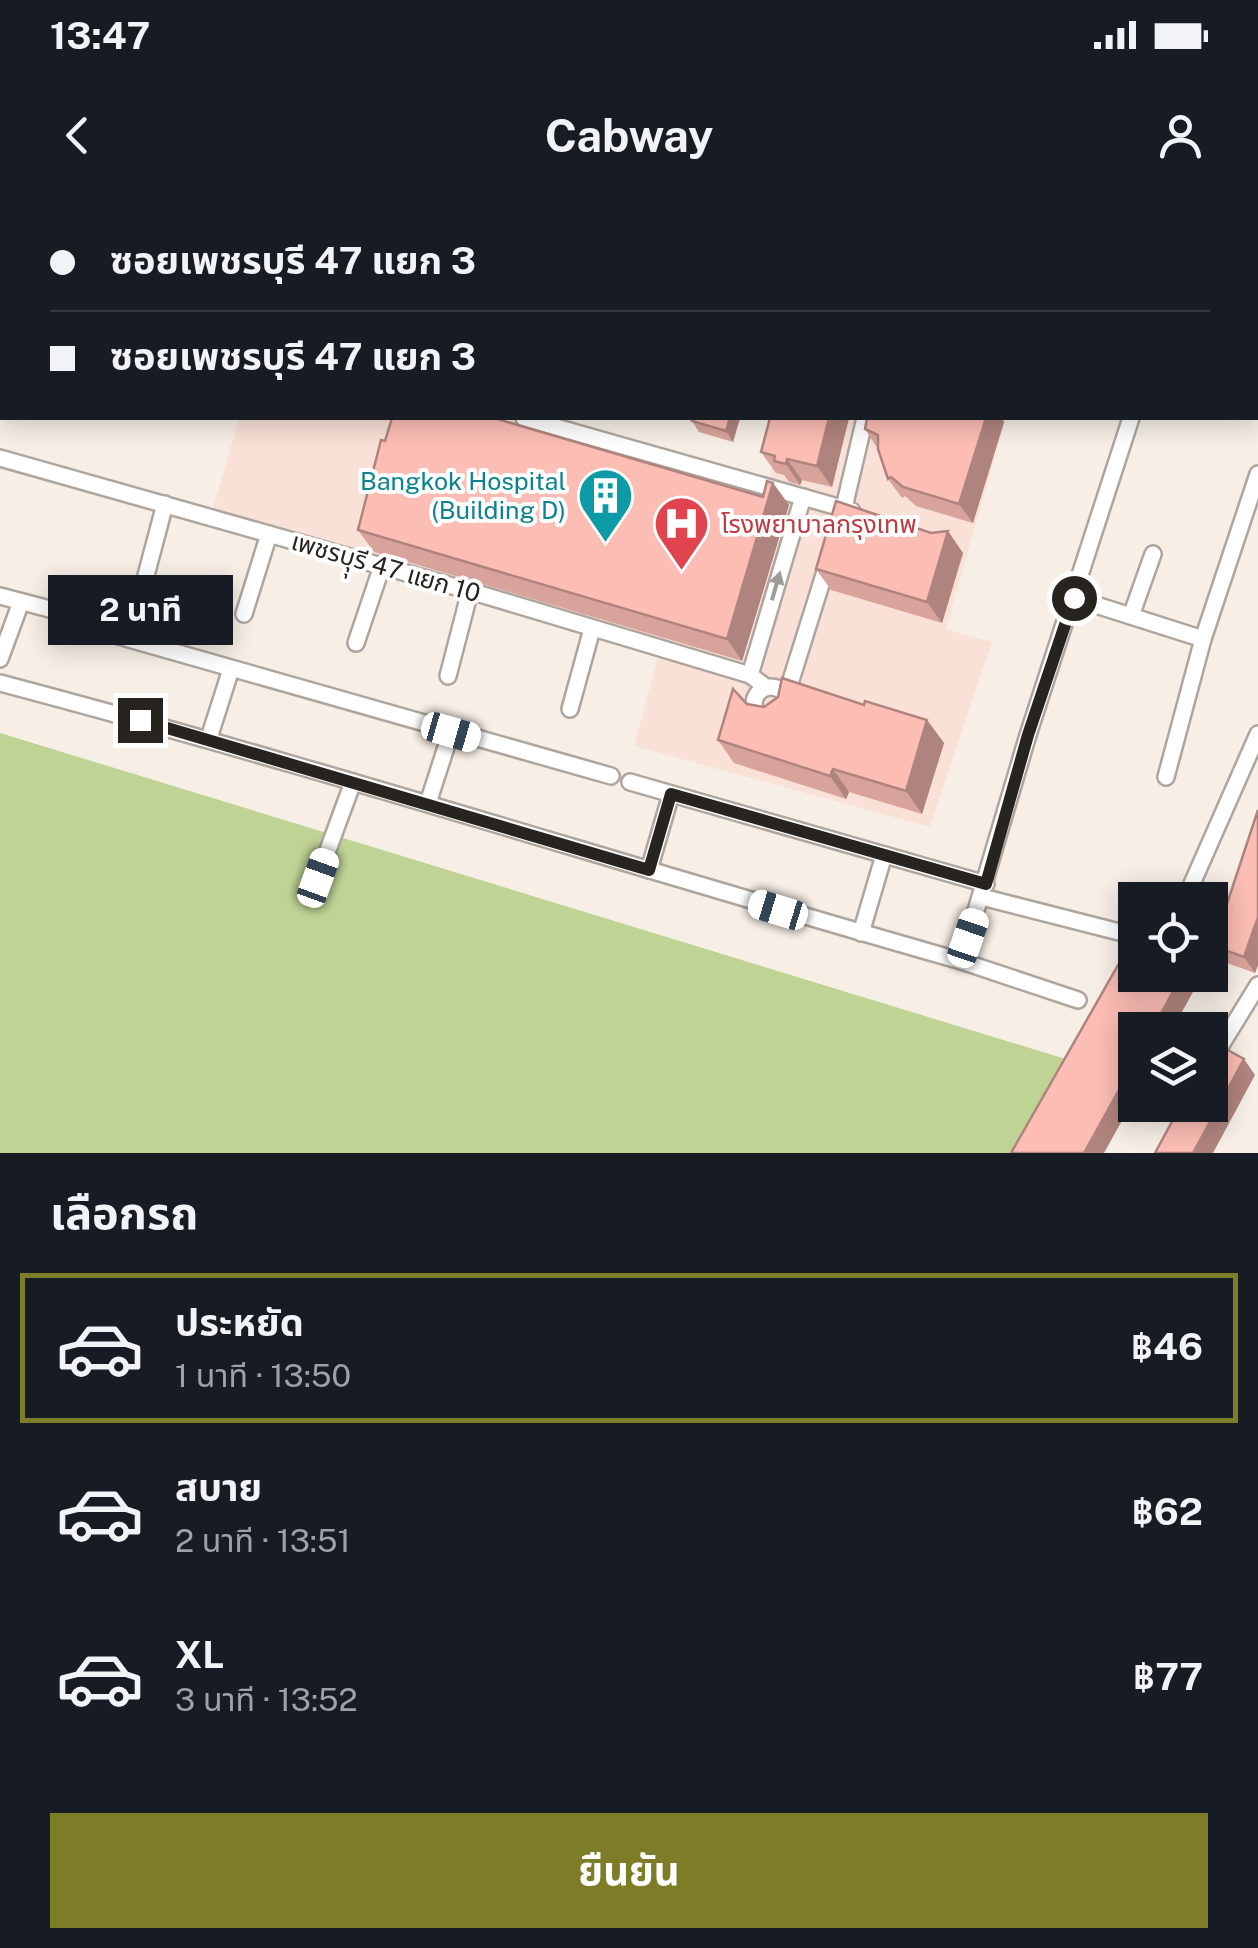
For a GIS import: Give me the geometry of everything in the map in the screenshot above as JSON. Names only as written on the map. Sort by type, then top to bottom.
[{"type":"street","points":[[531,420],[862,514]]},
{"type":"street","points":[[838,528],[865,420]]},
{"type":"street","points":[[961,961],[1028,735],[1130,420]]},
{"type":"street","name":"เพชรบุุรี 47 แยก 10","points":[[0,458],[470,590],[750,675],[766,688]]},
{"type":"street","points":[[1166,777],[1202,638],[1258,474]]},
{"type":"street","points":[[750,675],[803,496]]},
{"type":"street","points":[[144,584],[164,504]]},
{"type":"street","points":[[244,614],[269,534]]},
{"type":"street","points":[[786,696],[778,688],[766,688],[757,694],[757,715],[766,721],[782,717],[788,707],[786,696],[832,546]]},
{"type":"street","points":[[1131,616],[1153,554]]},
{"type":"street","points":[[356,643],[382,566]]},
{"type":"street","points":[[448,676],[470,590]]},
{"type":"street","points":[[0,596],[60,612]]},
{"type":"street","points":[[1074,598],[1202,638]]},
{"type":"street","points":[[0,659],[21,602]]},
{"type":"street","points":[[76,624],[611,776]]},
{"type":"street","points":[[570,709],[592,629]]},
{"type":"street","points":[[209,738],[231,669]]},
{"type":"street","points":[[0,683],[209,738],[961,961],[1078,1000]]},
{"type":"street","points":[[428,804],[451,732]]},
{"type":"street","points":[[1194,882],[1258,734]]},
{"type":"street","points":[[318,878],[353,782]]},
{"type":"street","points":[[630,782],[884,855],[1118,932]]},
{"type":"street","points":[[649,870],[671,794]]},
{"type":"street","points":[[861,932],[884,855]]},
{"type":"street","points":[[1228,1034],[1258,985]]},
{"type":"shaded area","name":"โรงพยาบาลกรุงเทพ","points":[[238,420],[548,420],[768,482],[784,420],[1005,420],[946,629],[992,642],[930,827],[634,746],[660,649],[211,516]]},
{"type":"green space","points":[[0,733],[1072,1061],[1012,1153],[0,1153]]},
{"type":"building","name":"Bangkok Hospital (Building D)","points":[[391,420],[501,420],[763,497],[767,481],[773,483],[727,639],[358,530],[381,440],[385,441]]},
{"type":"building","points":[[692,420],[729,420],[726,431]]},
{"type":"building","points":[[769,420],[828,420],[817,466],[787,459],[786,464],[774,461],[775,456],[761,452]]},
{"type":"building","points":[[867,420],[985,420],[959,504],[888,479],[878,449],[878,435],[865,429]]},
{"type":"building","points":[[836,501],[931,533],[948,531],[927,602],[816,569]]},
{"type":"building","points":[[782,678],[864,705],[865,701],[927,720],[906,791],[833,769],[830,776],[718,740],[733,689],[747,704],[764,707],[778,697]]},
{"type":"building","points":[[1258,810],[1258,917],[1244,957],[1228,951],[1228,901]]},
{"type":"building","points":[[1118,965],[1118,992],[1173,992],[1162,1012],[1118,1012],[1118,1092],[1084,1153],[1011,1153]]},
{"type":"building","points":[[1228,1050],[1244,1059],[1228,1088]]},
{"type":"building","points":[[1172,1122],[1210,1122],[1193,1153],[1155,1153]]},
{"type":"place","name":"Bangkok Hospital (Building D)","points":[[605,544]]},
{"type":"place","name":"โรงพยาบาลกรุงเทพ","points":[[682,573]]},
{"type":"route","points":[[140,720],[649,870],[671,794],[986,884],[1028,735],[1074,598]]}]
